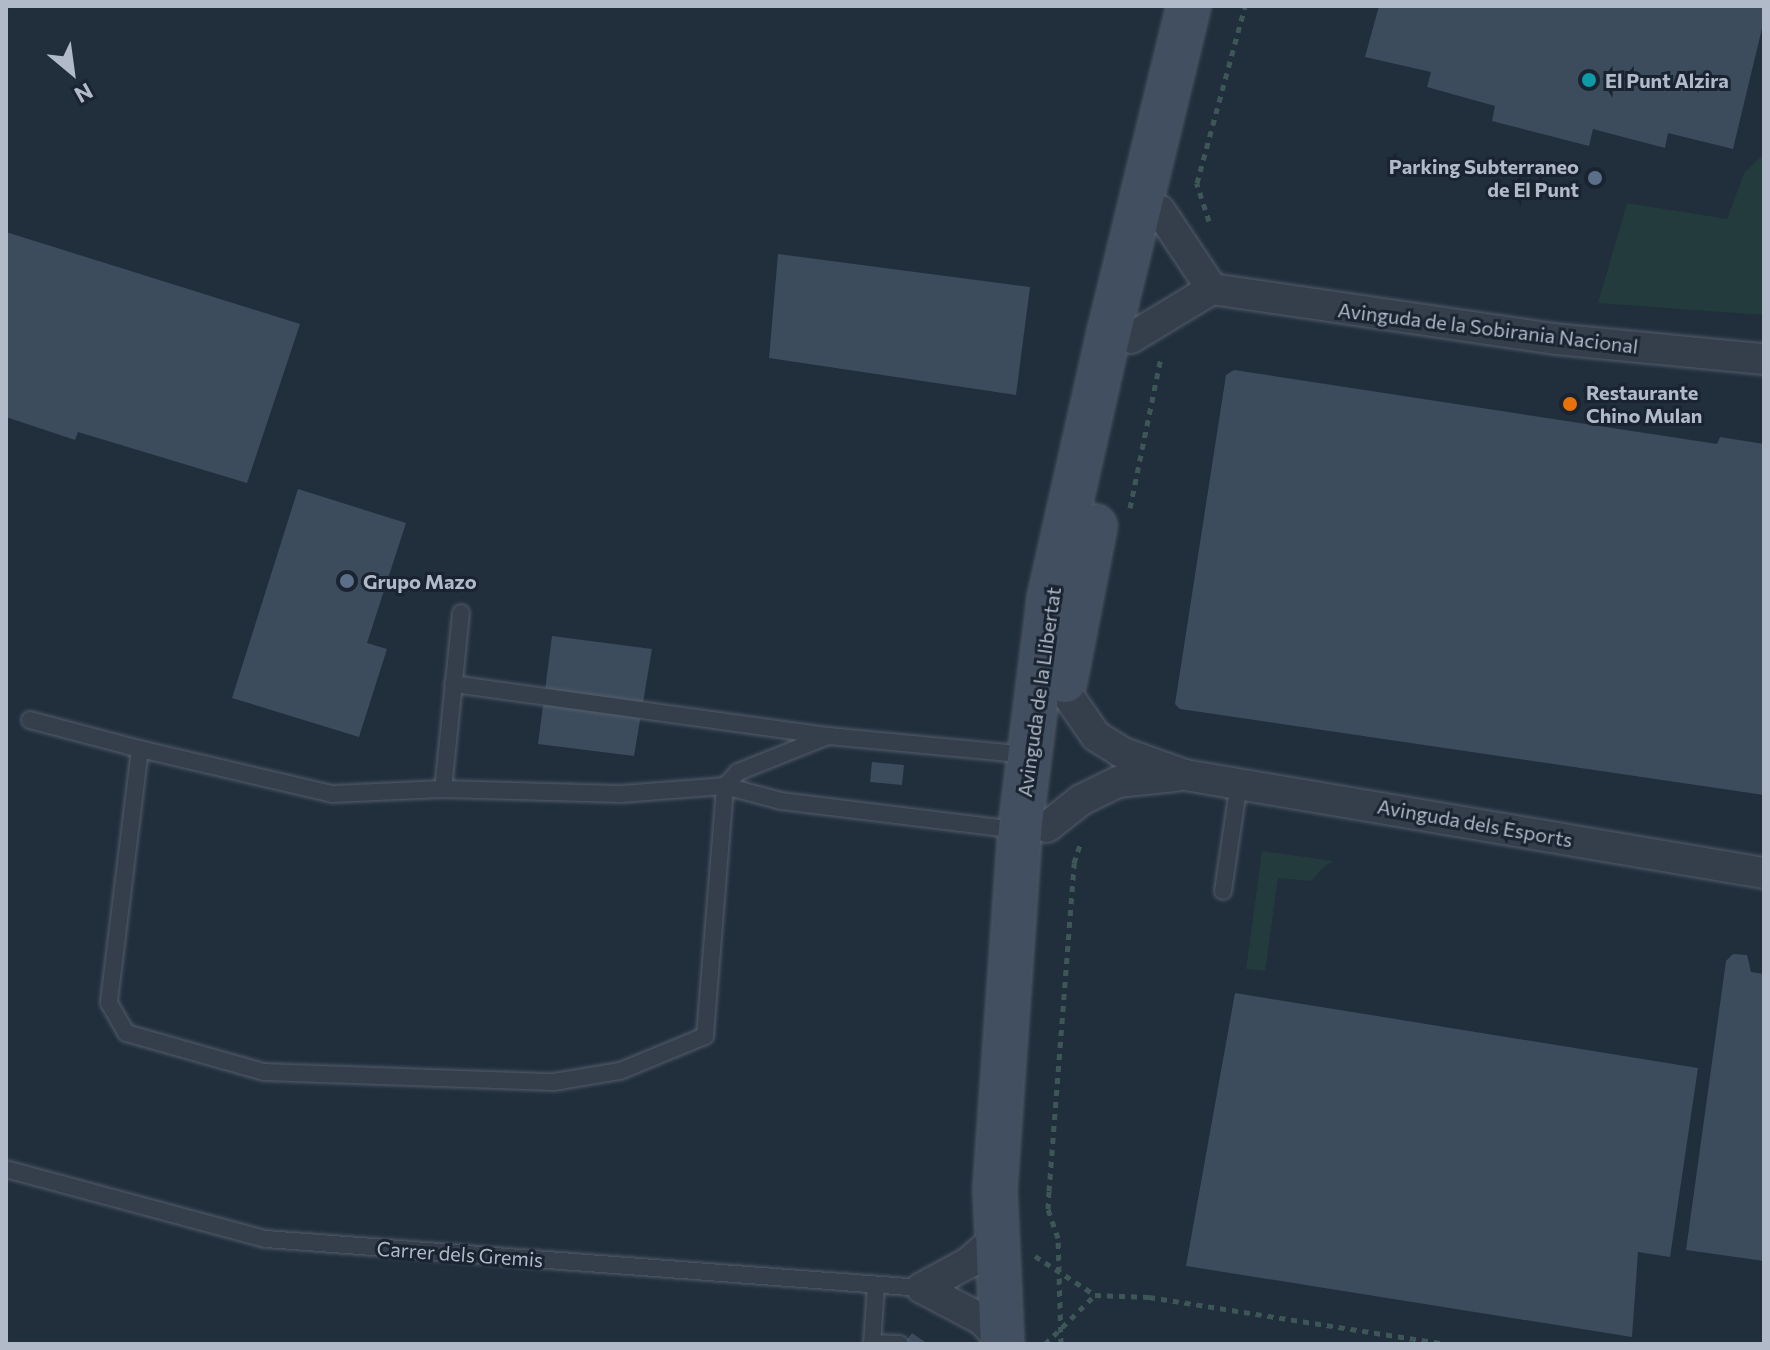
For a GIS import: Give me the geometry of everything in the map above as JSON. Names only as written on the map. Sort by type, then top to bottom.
[{"type":"main road","name":"Avinguda de la Llibertat","points":[[1050,832],[1030,755],[1049,599],[1109,333],[1189,6]]},
{"type":"main road","name":"Avinguda de la Llibertat","points":[[1022,1339],[995,1189],[1050,832],[1064,690],[1147,345],[1160,211],[1211,6]]},
{"type":"street","points":[[1147,345],[1212,289],[1160,211]]},
{"type":"street","name":"Avinguda de la Sobirania Nacional","points":[[1212,289],[1555,339],[1764,359]]},
{"type":"street","name":"Avinguda dels Esports","points":[[1064,690],[1096,736],[1123,753],[1185,775],[1764,873]]},
{"type":"street","name":"Avinguda dels Esports","points":[[1050,832],[1081,800],[1118,782],[1185,775]]},
{"type":"street","points":[[922,1288],[1005,1238]]},
{"type":"street","name":"Carrer dels Gremis","points":[[922,1288],[1022,1339]]},
{"type":"lane","points":[[443,789],[461,613]]},
{"type":"lane","points":[[453,684],[828,736],[1030,755]]},
{"type":"lane","points":[[30,720],[332,794],[443,789],[621,794],[725,786],[781,801],[1050,832]]},
{"type":"lane","points":[[140,749],[109,1003],[126,1033],[264,1072],[554,1082],[620,1071],[705,1036],[725,786],[738,772],[828,736]]},
{"type":"lane","points":[[1223,891],[1239,783]]},
{"type":"lane","name":"Carrer dels Gremis","points":[[6,1169],[266,1239],[922,1288]]},
{"type":"lane","points":[[876,1286],[872,1343],[900,1344]]},
{"type":"path","points":[[1214,232],[1199,197],[1197,183],[1245,6]]},
{"type":"path","points":[[1127,518],[1147,345]]},
{"type":"path","points":[[1022,1339],[1059,1272],[1058,1238],[1048,1209],[1074,863],[1050,832]]},
{"type":"path","points":[[1005,1238],[1095,1295],[1149,1297],[1446,1344]]},
{"type":"path","points":[[1022,1339],[1095,1295]]},
{"type":"path","points":[[1022,1339],[1045,1344]]},
{"type":"path","points":[[1022,1339],[1061,1344]]},
{"type":"green space","points":[[1764,154],[1764,315],[1598,303],[1627,203],[1727,219],[1744,173]]},
{"type":"green space","points":[[1262,851],[1334,861],[1311,881],[1278,878],[1265,971],[1246,969]]},
{"type":"building","name":"El Punt Alzira","points":[[1379,6],[1764,6],[1764,20],[1733,149],[1668,133],[1665,148],[1593,129],[1589,146],[1492,121],[1495,106],[1427,87],[1431,72],[1365,57]]},
{"type":"building","points":[[6,232],[300,324],[247,483],[78,432],[75,440],[6,417]]},
{"type":"building","points":[[778,254],[1030,287],[1016,395],[769,358]]},
{"type":"building","points":[[1234,370],[1717,444],[1720,437],[1764,444],[1764,795],[1180,709],[1175,704],[1226,375]]},
{"type":"building","points":[[298,489],[406,523],[367,643],[387,649],[359,737],[232,698]]},
{"type":"building","points":[[552,636],[652,649],[634,756],[538,744]]},
{"type":"building","points":[[872,762],[904,765],[902,785],[870,782]]},
{"type":"building","points":[[1733,954],[1747,955],[1751,972],[1764,974],[1764,1261],[1686,1250],[1726,961]]},
{"type":"building","points":[[1235,993],[1698,1068],[1670,1257],[1638,1252],[1632,1337],[1186,1266]]},
{"type":"building","points":[[912,1333],[928,1344],[904,1344]]},
{"type":"place","name":"El Punt Alzira","points":[[1589,80]]},
{"type":"place","name":"Parking Subterraneo de El Punt","points":[[1595,178]]},
{"type":"place","name":"Restaurante Chino Mulan","points":[[1570,404]]},
{"type":"place","name":"Grupo Mazo","points":[[347,581]]}]
